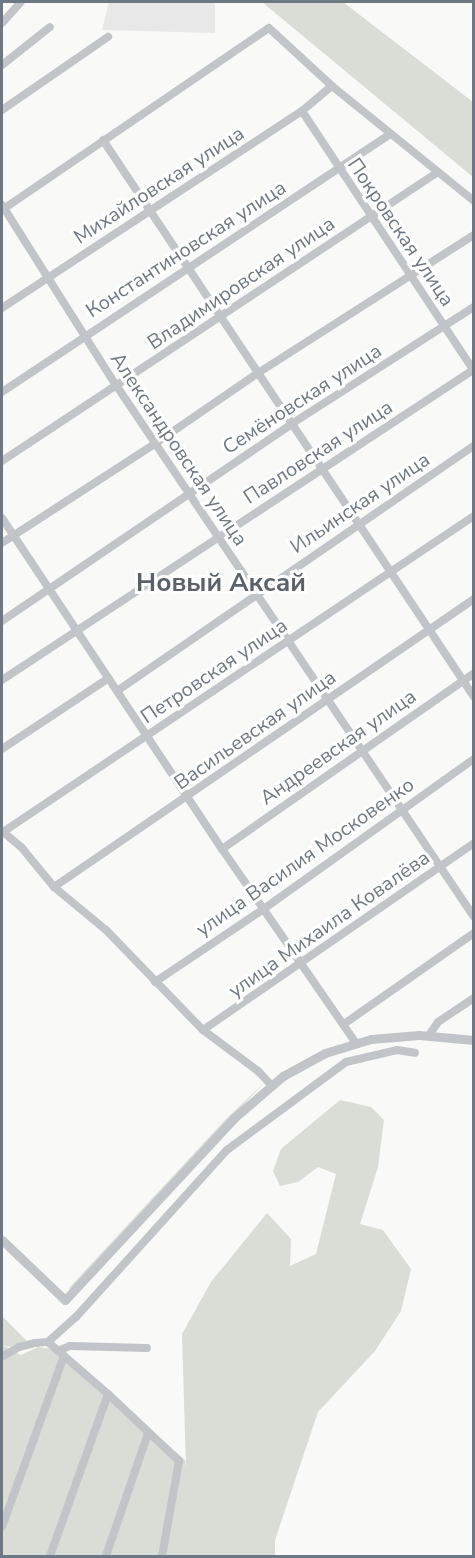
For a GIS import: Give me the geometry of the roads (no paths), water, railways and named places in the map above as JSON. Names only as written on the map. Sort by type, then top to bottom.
[{"type":"street","points":[[2,23],[21,2]]},
{"type":"street","points":[[2,65],[50,27]]},
{"type":"street","points":[[2,208],[269,28],[333,86],[474,201]]},
{"type":"street","points":[[2,110],[108,37]]},
{"type":"street","name":"Михайловская улица","points":[[2,308],[302,111],[333,86]]},
{"type":"street","name":"Покровская улица","points":[[302,111],[338,169],[473,368]]},
{"type":"street","name":"Константиновская улица","points":[[2,392],[188,266],[390,134]]},
{"type":"street","points":[[103,140],[474,697]]},
{"type":"street","name":"Владимировская улица","points":[[2,461],[438,172]]},
{"type":"street","name":"Александровская улица","points":[[2,208],[360,752],[474,917]]},
{"type":"street","points":[[2,543],[156,443],[258,373],[474,236]]},
{"type":"street","name":"Семёновская улица","points":[[2,621],[293,423],[474,307]]},
{"type":"street","name":"Павловская улица","points":[[2,680],[324,469],[473,368]]},
{"type":"street","name":"Ильинская улица","points":[[117,691],[474,446]]},
{"type":"street","name":"Петровская улица","points":[[2,832],[390,570],[474,516]]},
{"type":"street","points":[[2,518],[222,849],[265,908],[356,1043]]},
{"type":"street","name":"Васильевская улица","points":[[54,886],[188,797],[474,599]]},
{"type":"street","name":"Андреевская улица","points":[[222,849],[474,673]]},
{"type":"street","points":[[2,750],[109,678]]},
{"type":"street","name":"улица Василия Московенко","points":[[154,981],[265,908],[474,759]]},
{"type":"street","points":[[2,832],[21,849],[54,886],[106,930],[203,1030],[258,1071],[271,1085]]},
{"type":"street","name":"улица Михаила Ковалёва","points":[[203,1030],[302,964],[474,843]]},
{"type":"street","points":[[344,1024],[474,933]]},
{"type":"street","points":[[429,1035],[438,1022],[474,998]]},
{"type":"street","points":[[2,1240],[64,1300],[234,1118],[271,1085],[310,1060],[356,1043],[387,1037],[429,1035],[474,1040]]},
{"type":"street","points":[[2,1358],[19,1347],[48,1342],[76,1317],[227,1150],[346,1062],[397,1050],[415,1053]]},
{"type":"street","points":[[48,1342],[108,1394],[179,1461],[162,1557]]},
{"type":"street","points":[[2,1527],[61,1353],[70,1346],[147,1348]]},
{"type":"street","points":[[50,1557],[108,1394]]},
{"type":"street","points":[[106,1557],[148,1433]]},
{"type":"district","name":"Новый Аксай","points":[[221,583]]}]
